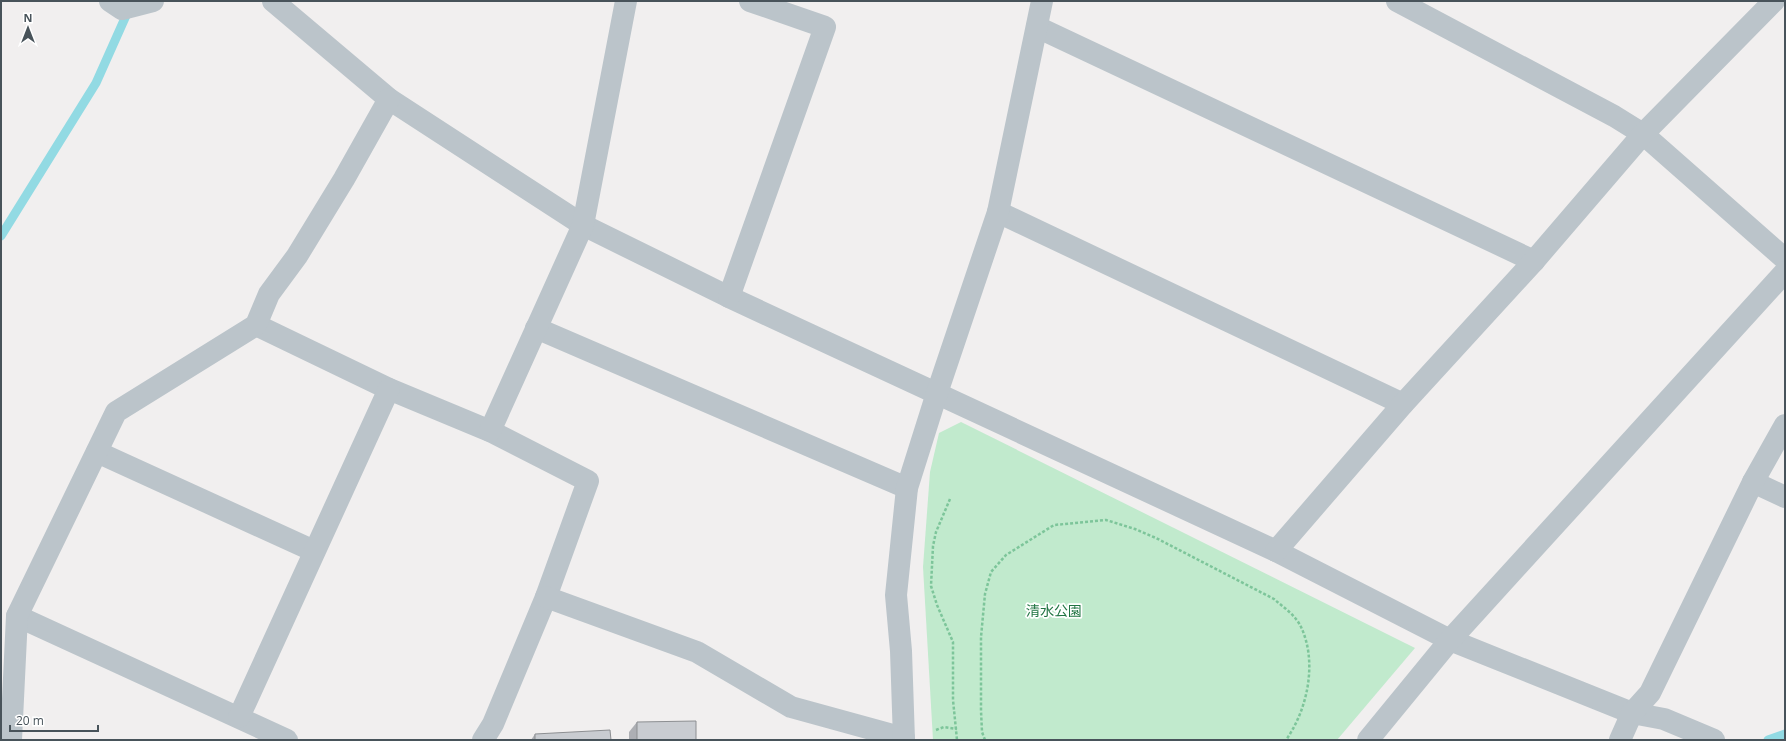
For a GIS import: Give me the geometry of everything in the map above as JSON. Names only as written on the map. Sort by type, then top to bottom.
[{"type":"street","points":[[110,1],[122,9],[153,1]]},
{"type":"street","points":[[273,1],[389,99],[583,225],[730,297],[1276,552],[1450,640],[1632,713],[1664,719],[1714,740]]},
{"type":"street","points":[[490,431],[583,225],[626,1]]},
{"type":"street","points":[[730,297],[824,27],[750,1]]},
{"type":"street","points":[[546,597],[697,652],[791,707],[904,739],[901,652],[896,595],[907,488],[937,393],[998,212],[1042,1]]},
{"type":"street","points":[[1396,1],[1614,116],[1643,134],[1785,259]]},
{"type":"street","points":[[1276,552],[1404,404],[1534,261],[1643,134],[1774,1]]},
{"type":"street","points":[[1037,27],[1534,261]]},
{"type":"street","points":[[11,740],[17,616],[116,412],[256,325],[269,294],[297,256],[389,99]]},
{"type":"street","points":[[998,212],[1404,404]]},
{"type":"street","points":[[1368,740],[1450,640],[1785,272]]},
{"type":"street","points":[[256,325],[389,389],[490,431],[588,481],[546,597],[484,740]]},
{"type":"street","points":[[536,328],[907,488]]},
{"type":"street","points":[[240,717],[314,550],[389,389]]},
{"type":"street","points":[[1620,740],[1632,713],[1650,693],[1753,482],[1785,426]]},
{"type":"street","points":[[97,452],[314,550]]},
{"type":"street","points":[[1753,482],[1785,497]]},
{"type":"street","points":[[17,616],[240,717],[287,740]]},
{"type":"path","points":[[950,499],[936,532],[933,546],[931,586],[937,605],[953,642],[953,700],[957,740]]},
{"type":"path","points":[[985,740],[982,732],[981,710],[981,637],[985,594],[990,572],[1006,555],[1054,525],[1106,520],[1135,529],[1156,538],[1274,599],[1289,611],[1300,624],[1308,646],[1310,669],[1300,714],[1286,740]]},
{"type":"path","points":[[936,730],[944,727],[957,729]]},
{"type":"green space","name":"清水公園","points":[[961,422],[1415,648],[1337,740],[933,740],[923,567],[930,472],[939,433]]},
{"type":"building","points":[[696,721],[696,740],[637,740],[637,722]]},
{"type":"building","points":[[610,730],[611,740],[535,740],[535,734]]},
{"type":"waterway","points":[[1,236],[96,83],[129,9]]},
{"type":"waterway","points":[[1768,740],[1785,734]]}]
